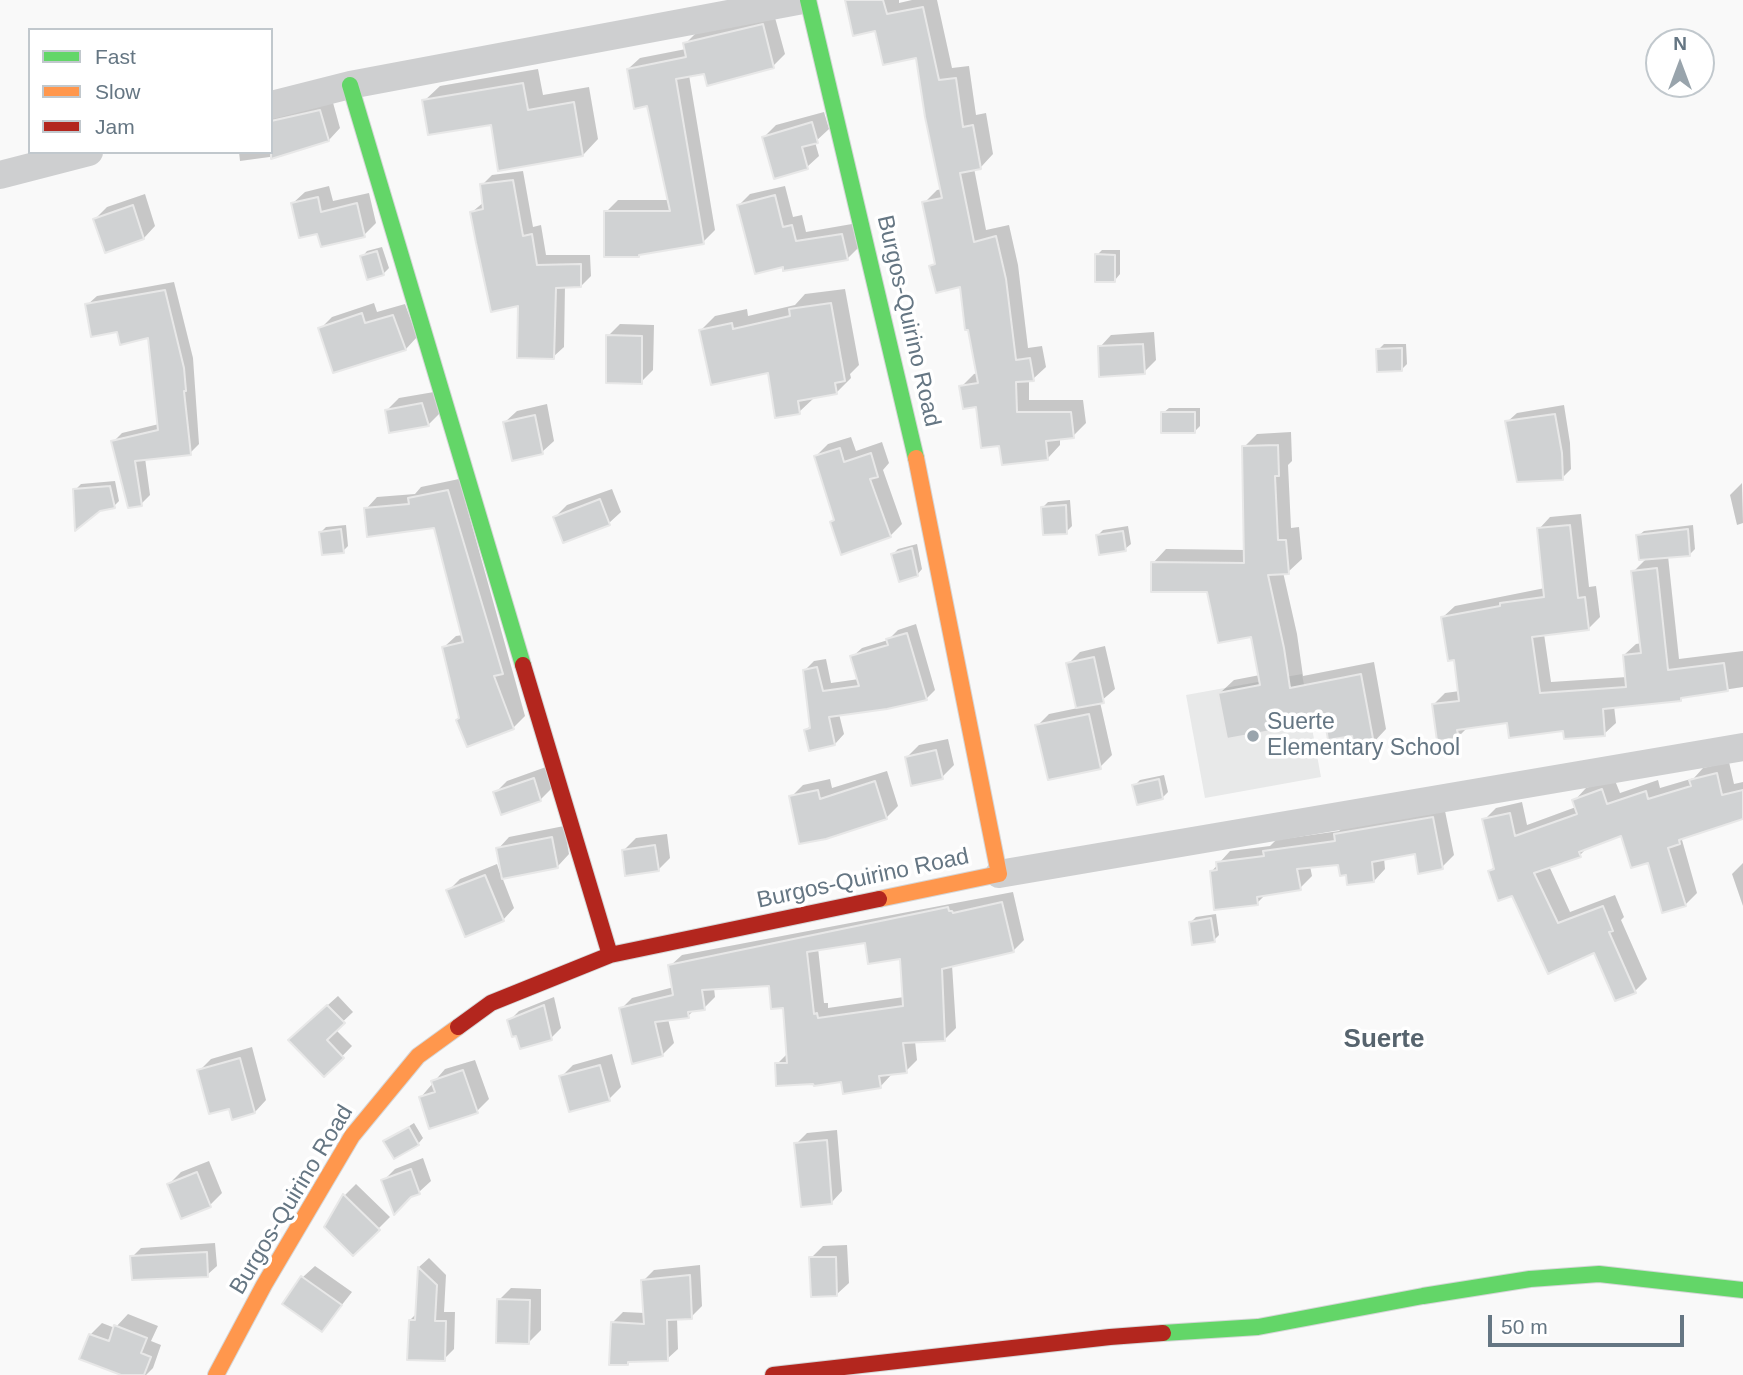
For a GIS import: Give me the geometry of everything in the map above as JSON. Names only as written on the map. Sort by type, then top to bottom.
[{"type":"street","points":[[273,104],[350,85],[806,0]]},
{"type":"street","name":"Burgos-Quirino Road","points":[[216,1375],[264,1285],[352,1136],[418,1056],[491,1003],[610,955],[999,874],[908,416],[806,0]]},
{"type":"street","points":[[350,85],[610,955]]},
{"type":"street","points":[[0,175],[81,154]]},
{"type":"street","points":[[999,874],[1743,747]]},
{"type":"street","points":[[773,1375],[1110,1337],[1258,1327],[1530,1279],[1599,1275],[1743,1290]]},
{"type":"shaded area","name":"Suerte Elementary School","points":[[1302,674],[1321,777],[1205,798],[1186,695]]},
{"type":"building","points":[[845,0],[883,0],[887,14],[923,7],[939,80],[956,78],[963,127],[973,125],[981,169],[960,173],[974,242],[996,236],[1006,279],[1016,360],[1030,358],[1034,381],[1016,382],[1017,412],[1071,412],[1074,438],[1046,441],[1048,460],[1002,465],[999,446],[981,448],[976,407],[963,409],[959,386],[978,383],[968,330],[965,330],[960,287],[936,293],[929,266],[935,264],[922,202],[942,198],[916,58],[883,65],[875,31],[853,36]]},
{"type":"building","points":[[763,24],[774,68],[707,86],[704,74],[676,79],[704,244],[639,257],[604,257],[604,211],[670,211],[647,106],[634,109],[627,69],[686,57],[683,43]]},
{"type":"building","points":[[523,83],[528,110],[574,102],[583,156],[498,171],[491,125],[428,135],[422,100]]},
{"type":"building","points":[[320,110],[329,141],[271,159],[273,121]]},
{"type":"building","points":[[812,122],[818,143],[802,147],[808,169],[774,179],[762,137]]},
{"type":"building","points":[[513,180],[523,236],[532,234],[537,265],[581,264],[581,287],[556,288],[554,359],[517,358],[518,306],[491,312],[470,212],[483,209],[480,184]]},
{"type":"building","points":[[775,195],[783,227],[792,225],[796,241],[842,234],[848,260],[783,271],[783,267],[755,274],[737,205]]},
{"type":"building","points":[[318,197],[321,212],[357,203],[365,237],[321,247],[317,234],[299,238],[291,203]]},
{"type":"building","points":[[133,205],[144,239],[105,253],[93,219]]},
{"type":"building","points":[[377,251],[384,275],[367,280],[360,256]]},
{"type":"building","points":[[1095,254],[1115,255],[1115,282],[1095,282]]},
{"type":"building","points":[[165,290],[184,368],[191,455],[135,461],[142,506],[128,508],[111,441],[158,430],[148,338],[120,345],[117,332],[91,337],[85,304]]},
{"type":"building","points":[[831,303],[845,381],[835,383],[837,394],[798,401],[800,414],[775,418],[768,373],[711,385],[699,330],[732,323],[733,329],[790,316],[789,309]]},
{"type":"building","points":[[362,313],[365,323],[393,315],[406,350],[333,373],[318,328]]},
{"type":"building","points":[[606,335],[642,336],[642,384],[606,383]]},
{"type":"building","points":[[1143,344],[1145,374],[1099,377],[1098,346]]},
{"type":"building","points":[[1402,348],[1402,371],[1377,372],[1376,349]]},
{"type":"building","points":[[422,403],[429,426],[389,433],[385,410]]},
{"type":"building","points":[[1161,412],[1195,412],[1195,433],[1161,433]]},
{"type":"building","points":[[1555,414],[1562,453],[1563,480],[1517,482],[1505,421]]},
{"type":"building","points":[[535,415],[543,454],[512,461],[503,422]]},
{"type":"building","points":[[1278,445],[1279,476],[1275,476],[1278,540],[1286,540],[1289,574],[1268,575],[1290,688],[1361,674],[1374,744],[1354,748],[1352,736],[1328,740],[1325,721],[1227,739],[1218,693],[1260,685],[1251,637],[1218,643],[1207,592],[1151,592],[1151,562],[1244,563],[1242,446]]},
{"type":"building","points":[[840,448],[844,462],[871,453],[878,477],[870,479],[891,537],[841,555],[830,522],[834,520],[814,456]]},
{"type":"building","points":[[110,486],[115,508],[100,511],[75,531],[73,489]]},
{"type":"building","points":[[448,490],[503,674],[494,676],[514,729],[467,747],[456,720],[459,718],[442,647],[463,642],[434,528],[367,537],[364,508],[409,504],[408,498]]},
{"type":"building","points":[[600,499],[610,525],[563,543],[553,517]]},
{"type":"building","points":[[1066,505],[1067,534],[1043,535],[1041,507]]},
{"type":"building","points":[[1570,525],[1578,598],[1585,597],[1589,630],[1532,637],[1540,693],[1626,687],[1623,655],[1641,653],[1631,571],[1657,568],[1668,670],[1724,663],[1728,691],[1681,698],[1681,701],[1603,709],[1605,736],[1564,739],[1563,731],[1509,738],[1507,723],[1457,730],[1459,738],[1437,741],[1432,704],[1459,701],[1454,660],[1448,661],[1441,617],[1500,606],[1500,603],[1544,597],[1537,528]]},
{"type":"building","points":[[341,529],[344,553],[322,555],[319,532]]},
{"type":"building","points":[[1688,529],[1690,556],[1639,560],[1636,535]]},
{"type":"building","points":[[1123,531],[1126,551],[1099,555],[1096,535]]},
{"type":"building","points":[[912,548],[918,576],[899,582],[891,554]]},
{"type":"building","points":[[907,633],[927,700],[829,717],[835,745],[809,751],[804,730],[810,728],[803,670],[817,667],[823,691],[859,686],[850,656],[888,645],[886,639]]},
{"type":"building","points":[[1094,657],[1104,703],[1076,708],[1066,663]]},
{"type":"building","points":[[1089,714],[1101,769],[1048,780],[1035,725]]},
{"type":"building","points":[[936,750],[943,779],[911,786],[905,757]]},
{"type":"building","points":[[1717,773],[1722,795],[1743,790],[1743,819],[1679,840],[1680,844],[1668,848],[1686,906],[1662,913],[1648,863],[1631,868],[1621,836],[1579,852],[1581,857],[1534,873],[1558,923],[1603,906],[1613,931],[1609,932],[1636,993],[1615,1001],[1594,953],[1548,974],[1512,896],[1498,901],[1488,871],[1494,869],[1482,819],[1510,813],[1515,836],[1577,814],[1572,800],[1602,789],[1607,804],[1646,791],[1648,799],[1691,786],[1689,780]]},
{"type":"building","points":[[534,778],[541,801],[501,815],[493,792]]},
{"type":"building","points":[[1159,779],[1163,799],[1137,805],[1132,785]]},
{"type":"building","points":[[875,781],[887,819],[826,839],[799,844],[789,796],[818,790],[820,799]]},
{"type":"building","points":[[1433,817],[1443,869],[1418,874],[1415,854],[1372,862],[1374,882],[1347,885],[1346,875],[1340,876],[1338,865],[1297,869],[1301,890],[1257,897],[1258,905],[1214,910],[1210,871],[1217,870],[1216,862],[1264,856],[1263,851],[1335,841],[1334,834]]},
{"type":"building","points":[[552,837],[558,868],[502,879],[496,848]]},
{"type":"building","points":[[655,845],[659,871],[625,876],[622,850]]},
{"type":"building","points":[[485,875],[504,921],[465,937],[446,890]]},
{"type":"building","points":[[1002,902],[1014,952],[942,969],[945,1041],[903,1043],[907,1073],[879,1076],[881,1088],[843,1094],[841,1082],[814,1086],[776,1086],[775,1063],[787,1063],[783,1008],[771,1009],[769,986],[702,990],[705,1010],[688,1012],[689,1018],[655,1022],[663,1056],[632,1064],[619,1008],[673,995],[668,965],[948,907],[953,913]],"holes":[[[865,943],[868,964],[900,959],[903,1006],[818,1018],[817,1013],[814,1014],[807,952]]]},
{"type":"building","points":[[1211,918],[1215,942],[1192,945],[1189,922]]},
{"type":"building","points":[[327,1005],[345,1023],[327,1040],[344,1058],[324,1077],[288,1040]]},
{"type":"building","points":[[544,1005],[552,1040],[520,1049],[516,1036],[512,1037],[507,1020]]},
{"type":"building","points":[[240,1058],[255,1113],[232,1120],[229,1109],[209,1114],[197,1070]]},
{"type":"building","points":[[600,1065],[610,1101],[569,1112],[559,1076]]},
{"type":"building","points":[[463,1070],[478,1113],[429,1129],[419,1097],[435,1092],[431,1081]]},
{"type":"building","points":[[409,1127],[419,1145],[394,1159],[383,1141]]},
{"type":"building","points":[[827,1140],[832,1204],[801,1207],[794,1143]]},
{"type":"building","points":[[411,1169],[420,1194],[411,1197],[394,1215],[381,1180]]},
{"type":"building","points":[[197,1172],[211,1207],[181,1219],[167,1184]]},
{"type":"building","points":[[343,1194],[380,1230],[353,1256],[324,1227]]},
{"type":"building","points":[[207,1252],[208,1277],[132,1280],[130,1256]]},
{"type":"building","points":[[809,1257],[836,1257],[837,1296],[811,1297]]},
{"type":"building","points":[[418,1267],[437,1285],[435,1321],[446,1321],[445,1361],[407,1360],[409,1320],[415,1320]]},
{"type":"building","points":[[690,1275],[692,1319],[667,1320],[668,1361],[609,1365],[611,1322],[644,1324],[641,1280]]},
{"type":"building","points":[[301,1276],[342,1305],[322,1332],[282,1304]]},
{"type":"building","points":[[497,1299],[530,1300],[529,1344],[496,1343]]},
{"type":"building","points":[[114,1325],[147,1338],[141,1353],[151,1357],[144,1375],[121,1375],[79,1359],[89,1334],[109,1341]]},
{"type":"traffic: fast","points":[[808,0],[916,458]]},
{"type":"traffic: fast","points":[[350,85],[523,665]]},
{"type":"traffic: fast","points":[[1163,1333],[1258,1327],[1530,1279],[1599,1274],[1743,1290]]},
{"type":"traffic: slow","points":[[879,899],[999,874],[916,458]]},
{"type":"traffic: slow","points":[[216,1375],[264,1285],[352,1136],[418,1056],[458,1027]]},
{"type":"traffic: jam","points":[[523,665],[610,955]]},
{"type":"traffic: jam","points":[[458,1027],[491,1003],[610,955],[879,899]]},
{"type":"traffic: jam","points":[[773,1375],[1163,1333]]},
{"type":"place","name":"Suerte Elementary School","points":[[1253,736]]},
{"type":"district","name":"Suerte","points":[[1384,1040]]}]
